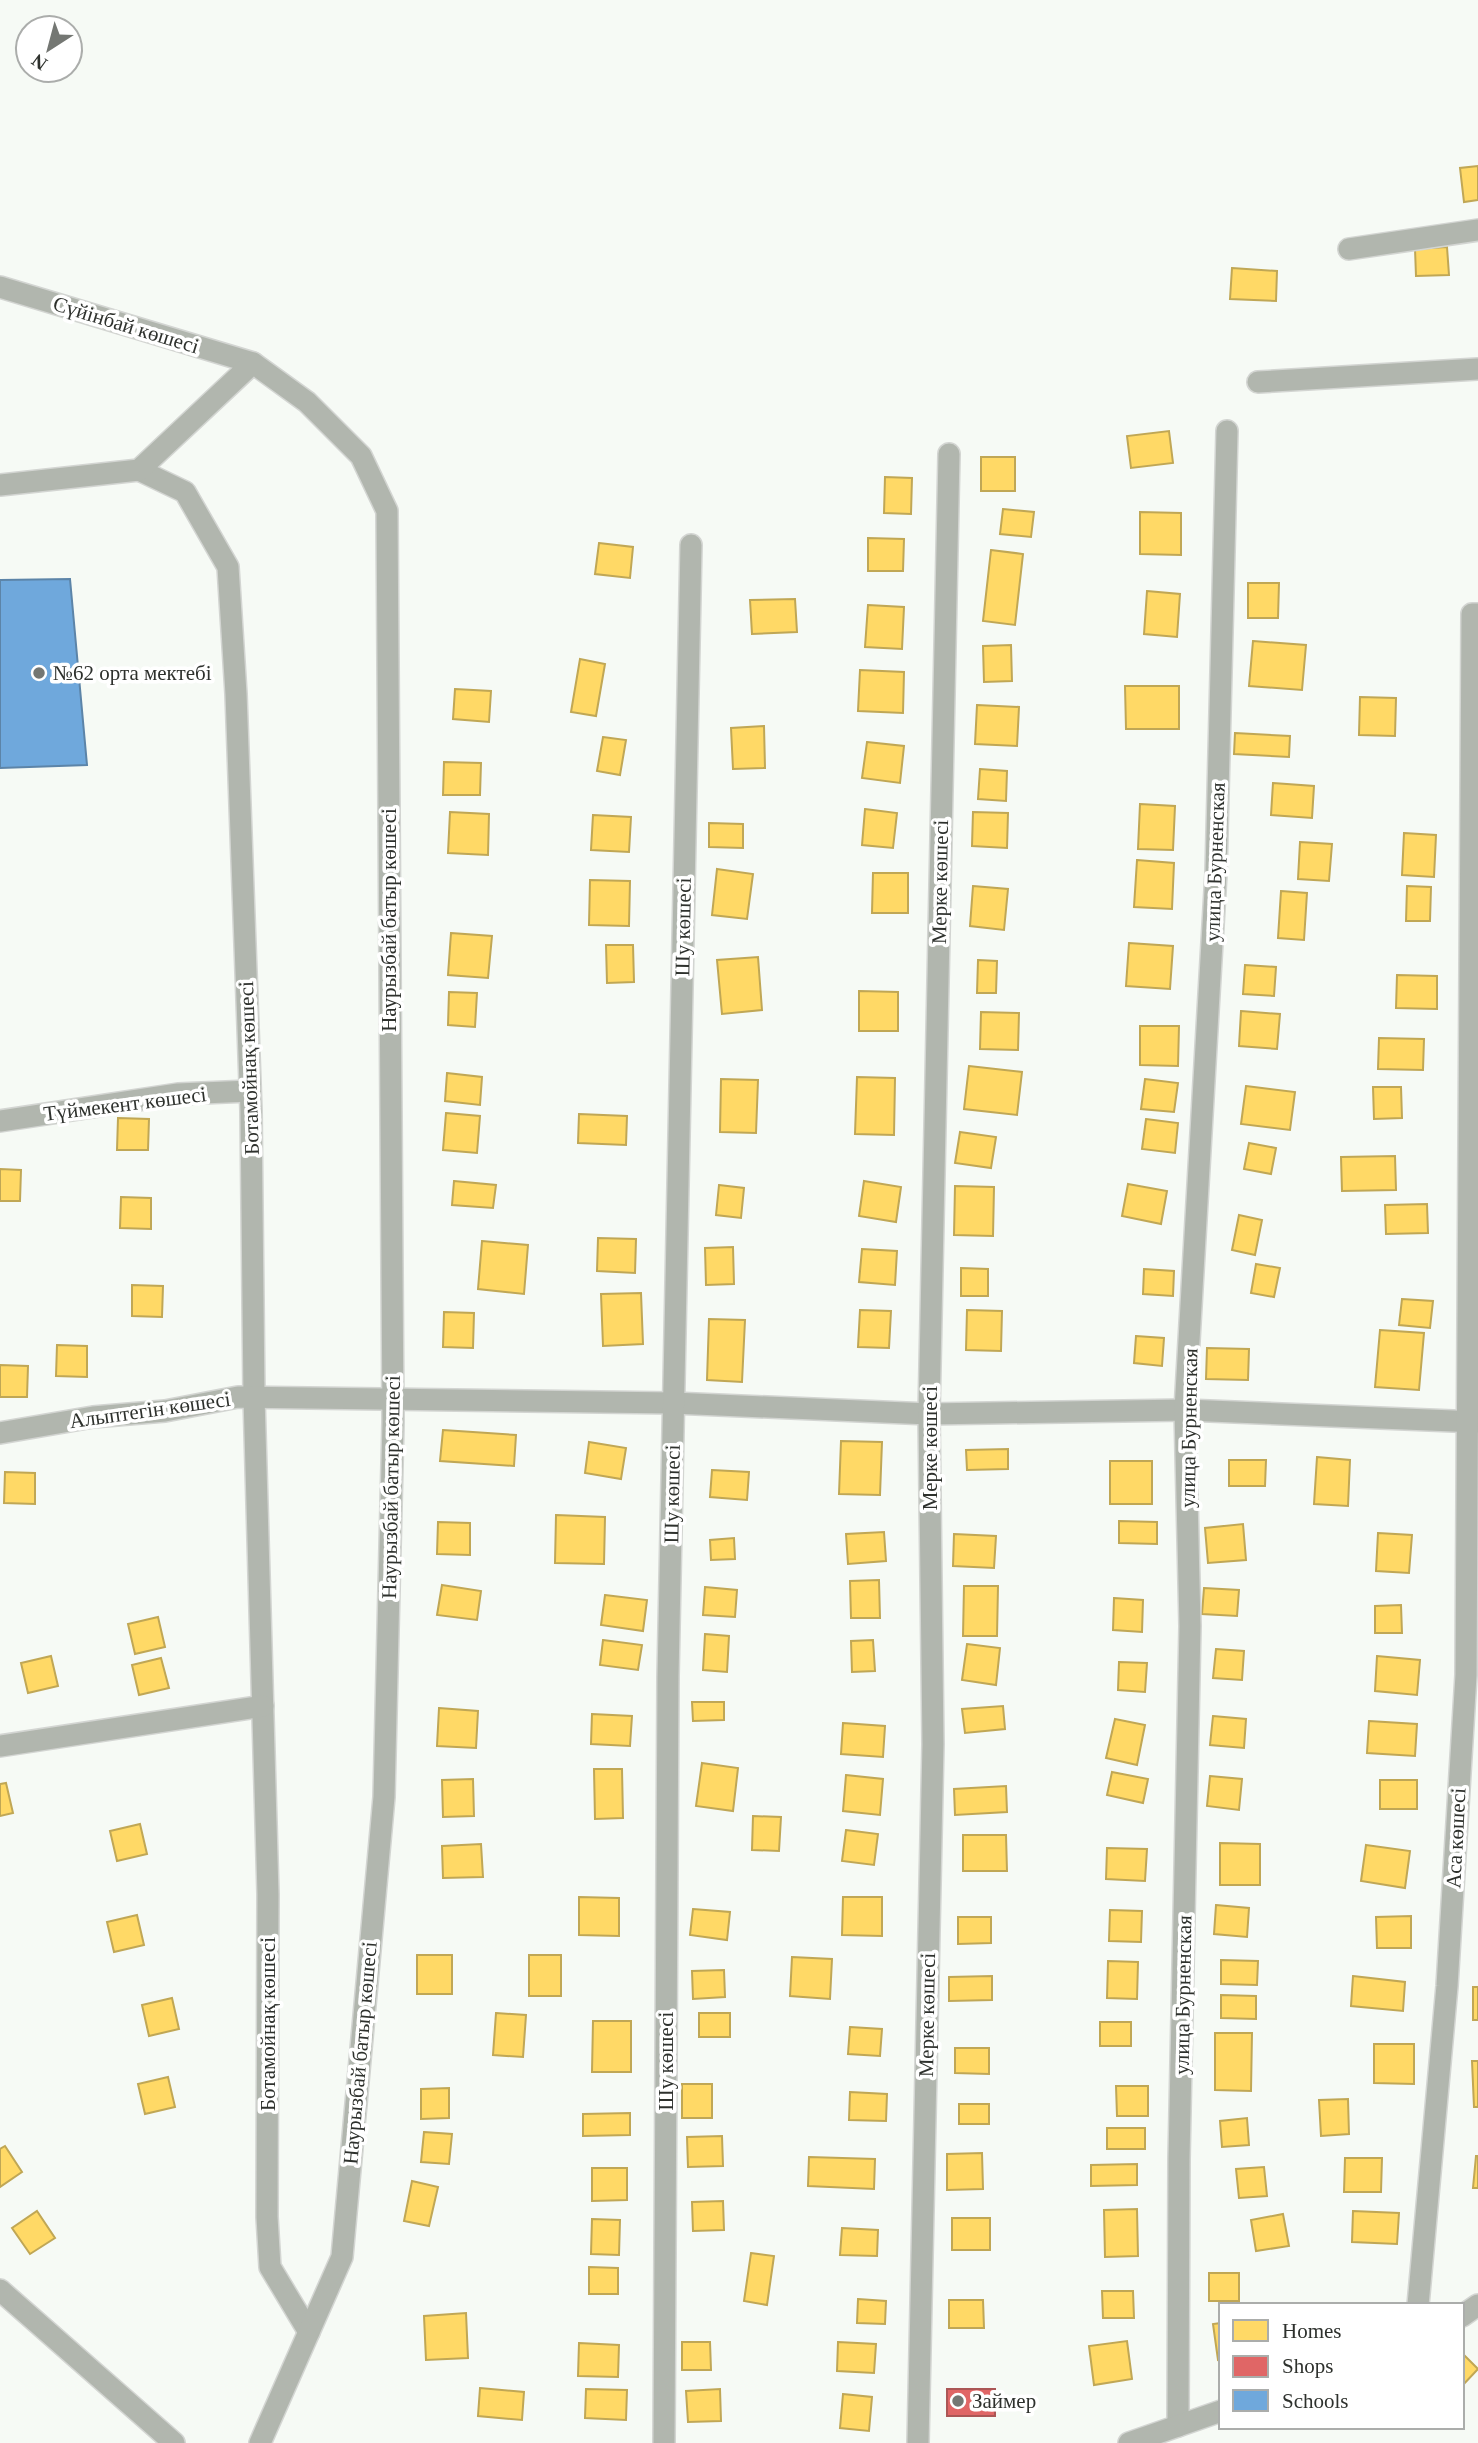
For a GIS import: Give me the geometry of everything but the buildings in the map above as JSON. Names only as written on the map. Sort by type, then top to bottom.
[{"type":"street","points":[[1349,248],[1478,230]]},
{"type":"street","name":"Сүйінбай көшесі","points":[[0,288],[253,363],[307,402],[361,456],[387,511]]},
{"type":"street","points":[[0,485],[139,470],[253,363]]},
{"type":"street","points":[[1258,382],[1478,369]]},
{"type":"street","name":"улица Бурненская","points":[[1178,2426],[1179,2159],[1190,1626],[1185,1410],[1216,873],[1227,431]]},
{"type":"street","name":"Мерке көшесі","points":[[918,2443],[933,1744],[929,1414],[949,454]]},
{"type":"street","name":"Ботамойнақ көшесі","points":[[139,470],[185,492],[228,567],[236,694],[250,1091],[254,1397],[268,1894],[267,2217],[270,2267],[309,2332]]},
{"type":"street","name":"Наурызбай батыр көшесі","points":[[260,2443],[342,2257],[380,1839],[393,1399],[387,511]]},
{"type":"street","name":"Шу көшесі","points":[[664,2443],[668,1691],[691,545]]},
{"type":"street","name":"Аса көшесі","points":[[1419,2303],[1472,1676],[1475,614]]},
{"type":"street","name":"Түймекент көшесі","points":[[0,1121],[178,1094],[250,1091]]},
{"type":"street","name":"Алыптегін көшесі","points":[[0,1433],[93,1417],[165,1411],[238,1397],[673,1403],[929,1414],[1185,1410],[1472,1422]]},
{"type":"street","points":[[0,1746],[262,1706]]},
{"type":"street","points":[[0,2290],[174,2443]]},
{"type":"street","points":[[1129,2443],[1219,2412]]},
{"type":"place","name":"№62 орта мектебі","points":[[39,673]]},
{"type":"place","name":"Займер","points":[[958,2401]]}]
